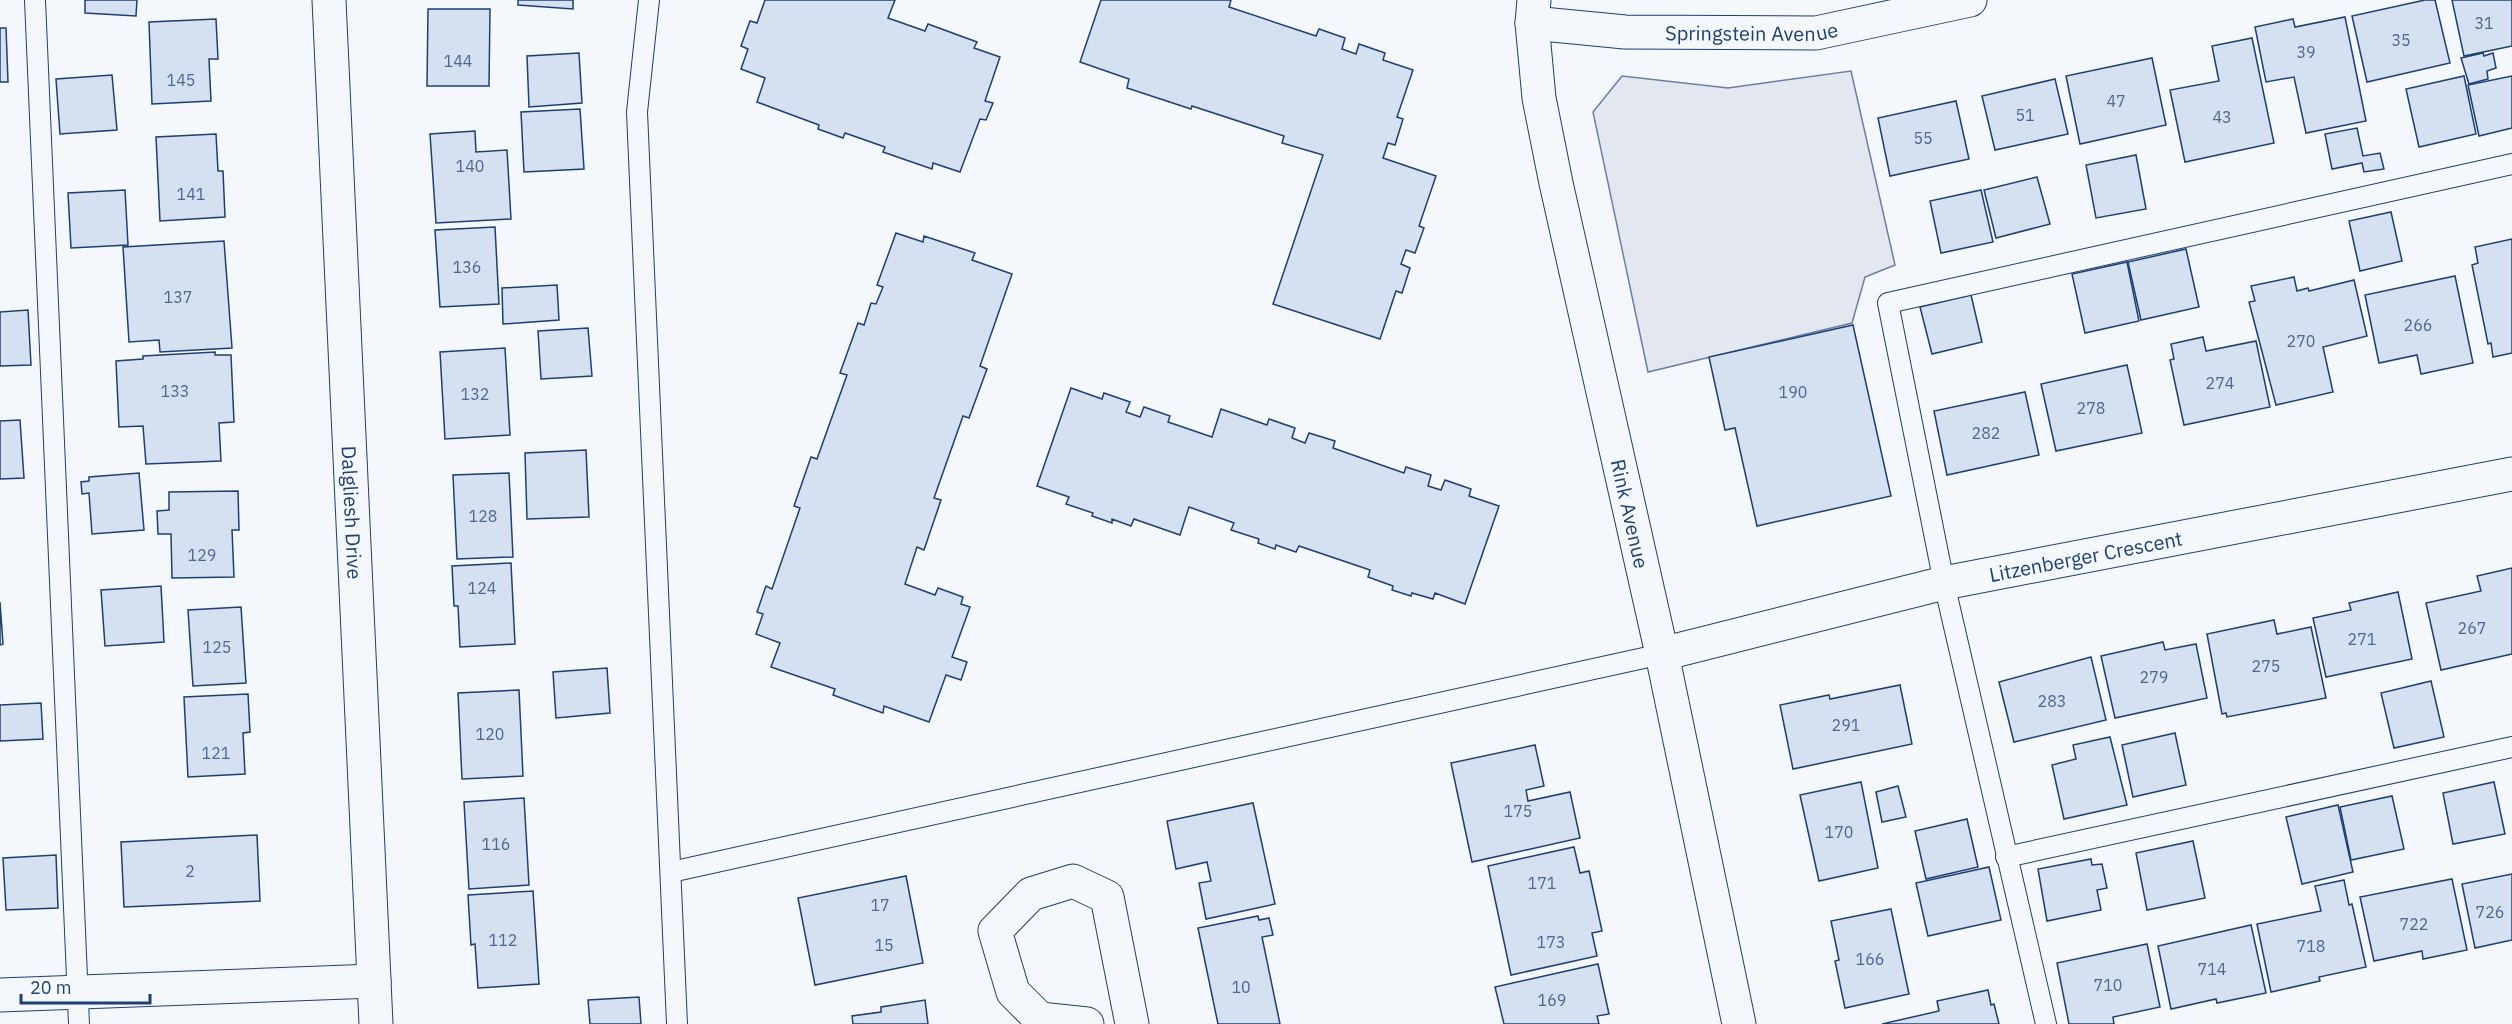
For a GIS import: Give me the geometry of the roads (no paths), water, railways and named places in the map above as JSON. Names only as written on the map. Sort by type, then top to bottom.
[{"type":"street","name":"Dalgliesh Drive","points":[[329,0],[376,1024]]},
{"type":"street","name":"Springstein Avenue","points":[[1533,11],[1626,32],[1816,33],[1970,0]]},
{"type":"street","name":"Rink Avenue","points":[[1533,11],[1539,98],[1556,183],[1662,654],[1739,1024]]},
{"type":"street","name":"Litzenberger Crescent","points":[[1662,654],[1944,583],[2512,474]]},
{"type":"street","points":[[1087,1024],[1040,1019],[1013,992],[994,931],[1031,894],[1073,881],[1107,897],[1132,1024]]},
{"type":"street","points":[[0,995],[79,1008],[374,981]]},
{"type":"lane","points":[[34,0],[79,1008]]},
{"type":"lane","points":[[649,0],[637,112],[677,1024]]},
{"type":"lane","points":[[2046,1024],[1944,583],[1888,303],[2512,164]]},
{"type":"lane","points":[[671,872],[1662,654]]},
{"type":"lane","points":[[2006,857],[2512,747]]}]
